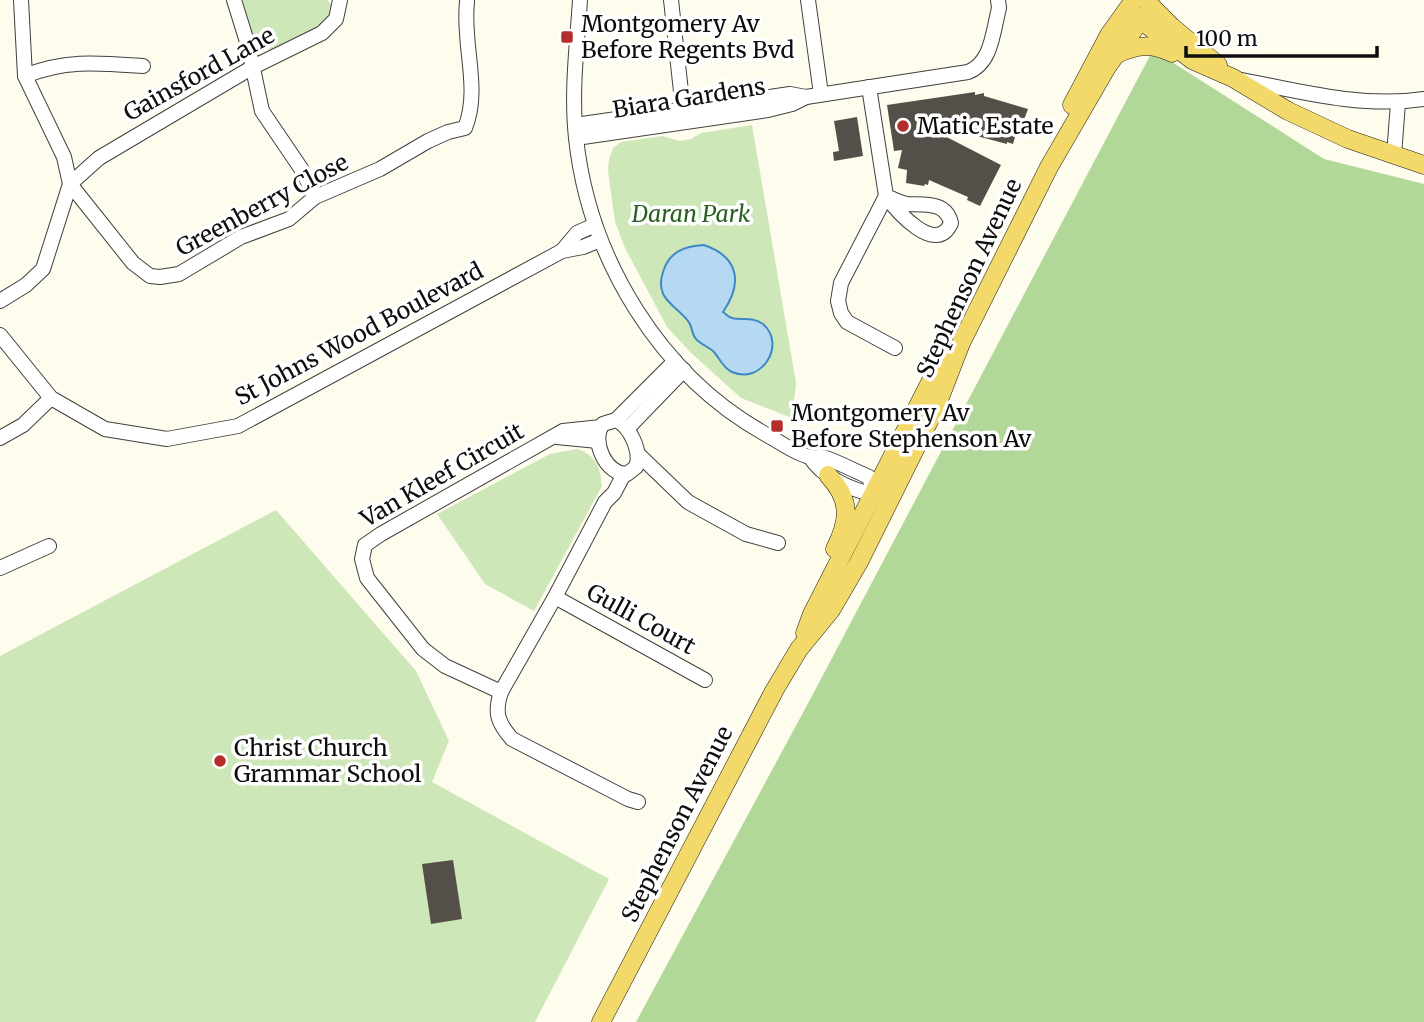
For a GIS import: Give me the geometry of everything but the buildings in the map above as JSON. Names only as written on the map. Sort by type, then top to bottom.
[{"type":"main road","name":"Stephenson Avenue","points":[[799,649],[831,610],[877,524],[937,405],[961,343],[1049,167],[1087,99],[1117,54],[1136,6]]},
{"type":"main road","name":"Stephenson Avenue","points":[[601,1022],[751,733],[799,649],[812,614],[875,495],[992,256],[1087,73],[1108,35],[1136,6]]},
{"type":"main road","points":[[1136,6],[1192,61]]},
{"type":"main road","points":[[1136,6],[1172,27],[1233,78]]},
{"type":"main road","points":[[1117,54],[1133,47],[1154,46],[1233,78],[1288,111],[1348,139],[1424,165]]},
{"type":"main road","points":[[812,614],[815,588],[843,532],[845,522],[844,496],[828,475]]},
{"type":"street","points":[[0,301],[26,285],[43,269],[69,184],[64,157],[25,76],[21,0]]},
{"type":"street","points":[[234,0],[262,111],[302,170],[315,197]]},
{"type":"street","name":"Gainsford Lane","points":[[69,184],[99,158],[253,67],[328,28],[338,15],[340,0]]},
{"type":"street","points":[[580,0],[575,132],[580,167],[600,240],[629,298],[654,336],[680,366],[734,413],[765,434],[810,457],[823,457],[869,477],[875,495],[877,524]]},
{"type":"street","points":[[671,0],[684,115]]},
{"type":"street","points":[[808,0],[814,95]]},
{"type":"street","name":"Biara Gardens","points":[[575,132],[684,115],[768,110],[814,95],[963,73],[979,67],[987,53],[999,8],[998,0]]},
{"type":"street","name":"Greenberry Close","points":[[69,184],[133,263],[150,276],[160,278],[179,274],[241,237],[289,219],[315,197],[380,169],[428,141],[465,128],[470,115],[471,100],[465,19],[468,1]]},
{"type":"street","points":[[25,76],[48,66],[96,62],[143,66]]},
{"type":"street","points":[[1233,78],[1350,101],[1398,103],[1424,99]]},
{"type":"street","points":[[869,87],[886,196],[841,283],[838,301],[843,318],[895,348]]},
{"type":"street","points":[[1394,155],[1398,103]]},
{"type":"street","name":"St Johns Wood Boulevard","points":[[562,251],[577,233],[595,225]]},
{"type":"street","name":"St Johns Wood Boulevard","points":[[0,335],[51,398],[105,429],[167,439],[238,426],[562,251],[600,240]]},
{"type":"street","points":[[680,366],[622,425],[638,454],[662,474],[671,487],[688,502],[746,534],[778,543]]},
{"type":"street","points":[[0,439],[23,425],[51,398]]},
{"type":"street","points":[[810,457],[818,469],[828,475],[861,492],[875,495],[896,479],[937,405]]},
{"type":"street","name":"Van Kleef Circuit","points":[[501,692],[445,666],[422,649],[367,578],[362,559],[365,545],[563,431],[599,434],[606,422],[622,425]]},
{"type":"street","points":[[599,434],[622,471],[671,487]]},
{"type":"street","points":[[638,454],[638,464],[622,471],[614,493],[605,502],[501,692],[497,704],[497,716],[512,739],[638,802]]},
{"type":"street","points":[[0,568],[49,545]]},
{"type":"street","name":"Gulli Court","points":[[555,597],[705,680]]},
{"type":"green space","points":[[241,0],[327,0],[331,4],[326,20],[319,26],[273,50],[258,44],[253,38]]},
{"type":"green space","points":[[1153,50],[1324,159],[1424,184],[1424,1022],[636,1022],[812,696]]},
{"type":"green space","name":"Daran Park","points":[[752,125],[796,383],[792,418],[741,398],[690,352],[667,327],[625,248],[615,222],[608,171],[613,148],[621,142],[662,136],[680,141],[701,133]]},
{"type":"green space","points":[[577,449],[593,458],[602,486],[534,611],[485,584],[437,514],[550,454]]},
{"type":"green space","name":"Christ Church Grammar School","points":[[276,510],[416,671],[449,741],[432,782],[609,879],[535,1022],[0,1022],[0,656]]},
{"type":"water","points":[[704,245],[725,256],[734,272],[733,291],[723,312],[732,318],[759,322],[770,333],[771,352],[767,361],[752,373],[743,375],[726,368],[714,352],[695,338],[688,321],[668,301],[661,289],[663,272],[669,259],[678,251]]},
{"type":"place","name":"Montgomery Av Before Regents Bvd","points":[[567,37]]},
{"type":"place","name":"Matic Estate","points":[[903,126]]},
{"type":"place","name":"Montgomery Av Before Stephenson Av","points":[[777,426]]},
{"type":"place","name":"Christ Church Grammar School","points":[[220,761]]}]
